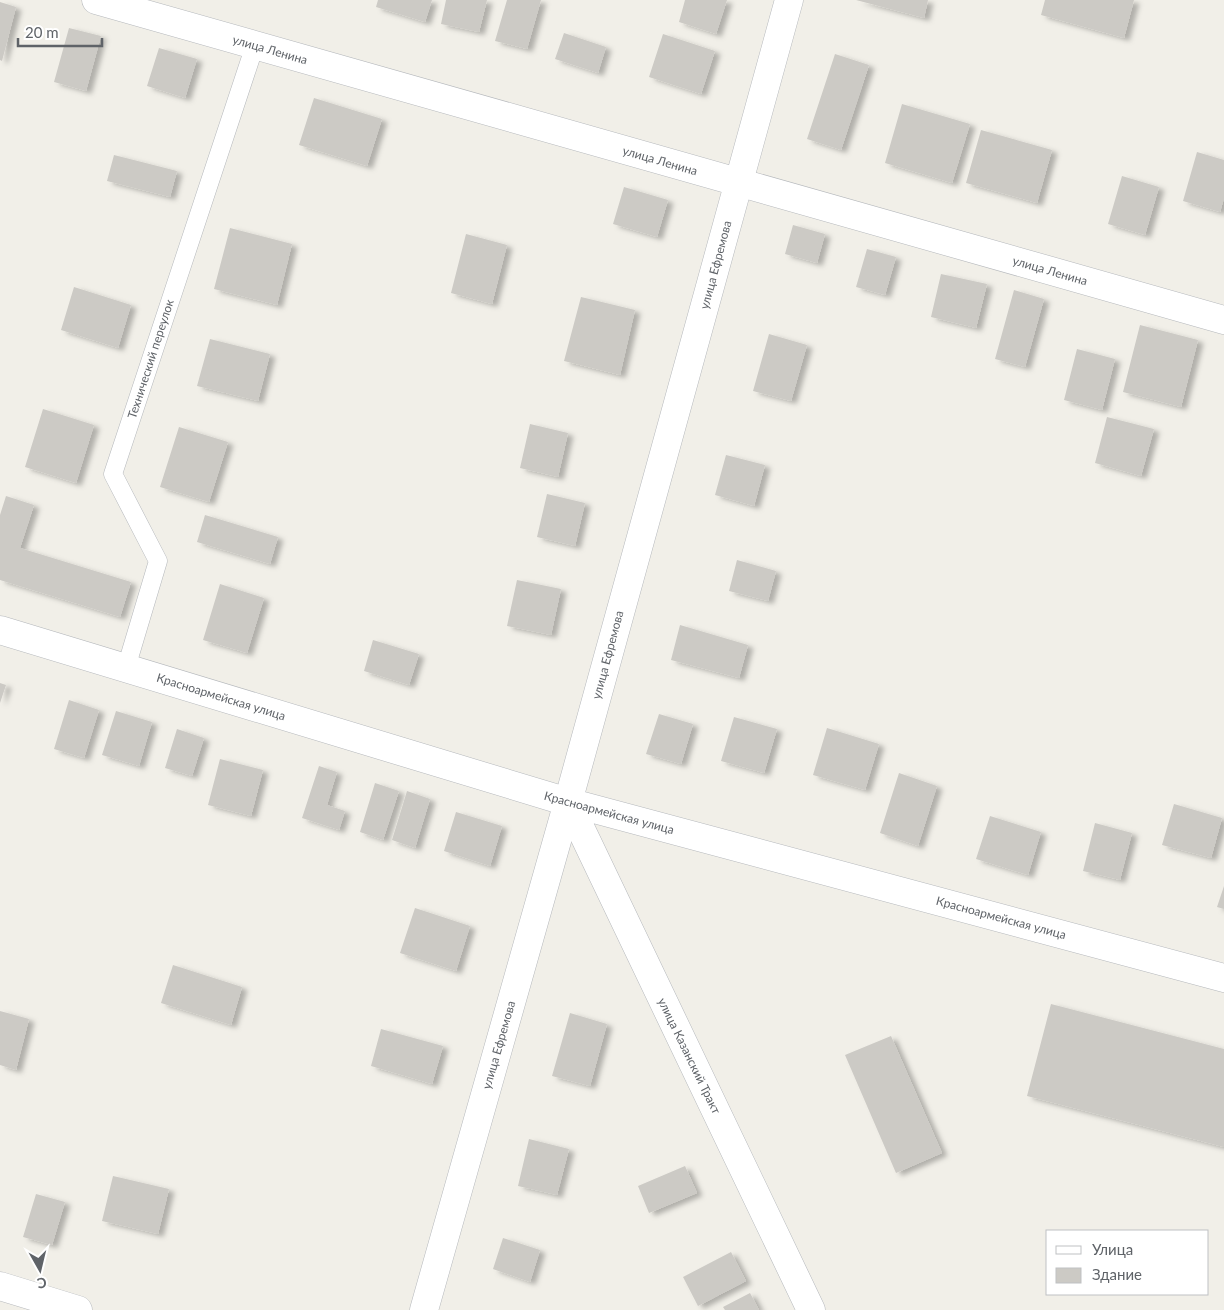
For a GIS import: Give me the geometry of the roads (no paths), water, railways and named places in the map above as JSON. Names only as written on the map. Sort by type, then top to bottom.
[{"type":"street","name":"улица Ленина","points":[[96,0],[1224,320]]},
{"type":"street","name":"улица Ефремова","points":[[424,1310],[568,802],[789,0]]},
{"type":"street","name":"Красноармейская улица","points":[[0,630],[568,802],[1224,978]]},
{"type":"street","name":"улица Казанский Тракт","points":[[568,802],[811,1310]]},
{"type":"street","points":[[0,1286],[78,1310]]},
{"type":"lane","name":"Технический переулок","points":[[126,668],[158,561],[113,474],[255,45]]}]
